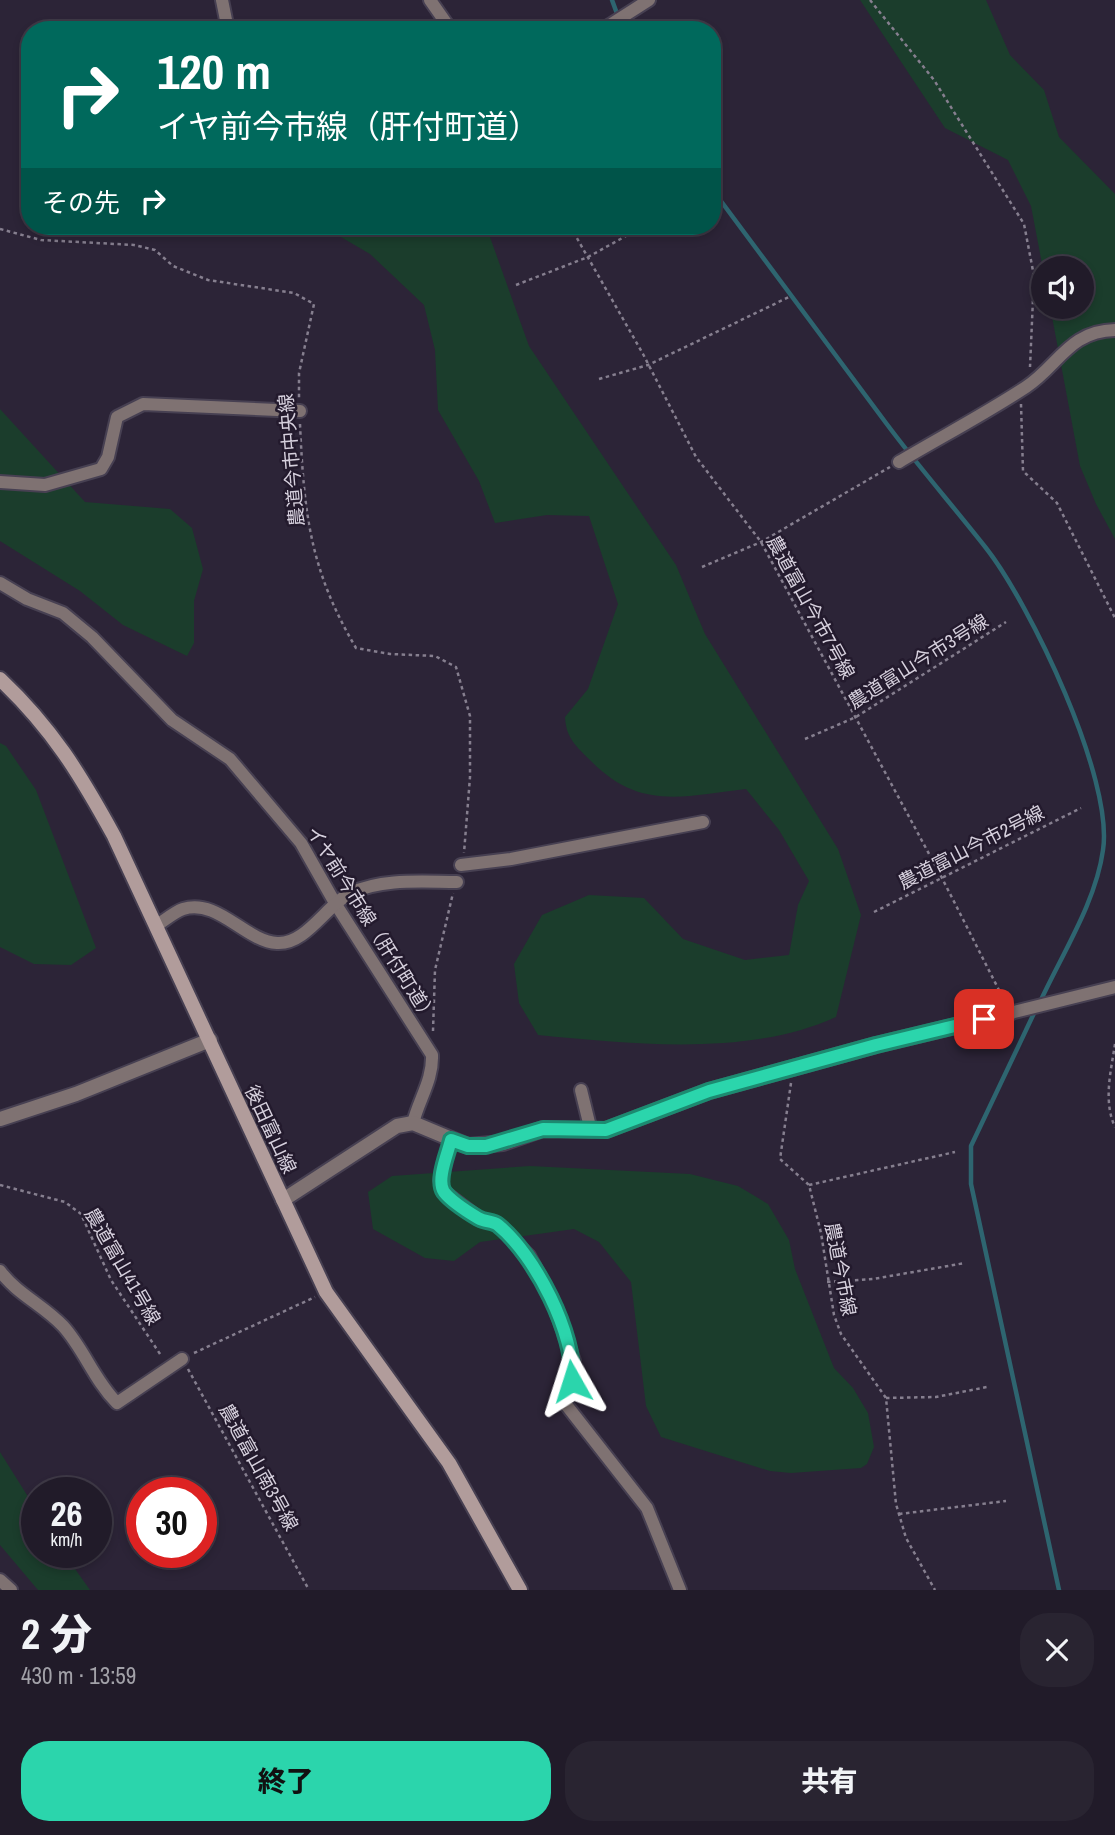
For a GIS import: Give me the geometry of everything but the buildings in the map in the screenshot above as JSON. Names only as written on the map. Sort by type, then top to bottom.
[{"type":"main road","name":"後田富山線","points":[[0,679],[51,731],[80,774],[114,836],[326,1292],[449,1463],[520,1590]]},
{"type":"street","points":[[222,0],[226,21]]},
{"type":"street","points":[[430,0],[445,21]]},
{"type":"street","points":[[616,21],[649,0]]},
{"type":"street","points":[[899,462],[1025,388],[1057,356],[1084,336],[1115,330]]},
{"type":"street","points":[[0,482],[45,485],[101,469],[108,457],[117,417],[143,404],[300,411]]},
{"type":"street","name":"イヤ前今市線（肝付町道）","points":[[0,583],[27,599],[63,613],[92,637],[172,720],[230,759],[301,843],[335,903],[432,1055]]},
{"type":"street","points":[[461,865],[511,859],[703,822]]},
{"type":"street","points":[[156,926],[183,909],[198,908],[216,913],[259,938],[278,943],[292,940],[305,931],[335,903],[373,886],[410,881],[457,882]]},
{"type":"street","points":[[283,1200],[397,1126],[413,1123],[468,1146],[486,1146],[543,1129],[606,1130],[709,1091],[876,1045],[1115,987]]},
{"type":"street","points":[[0,1119],[76,1094],[209,1040]]},
{"type":"street","points":[[413,1123],[418,1100],[433,1073],[432,1055]]},
{"type":"street","points":[[582,1090],[592,1131]]},
{"type":"street","points":[[451,1140],[440,1180],[444,1192],[481,1220],[496,1223],[529,1256],[552,1299],[574,1361],[572,1381],[564,1402],[647,1508],[680,1590]]},
{"type":"street","points":[[0,1271],[21,1294],[63,1326],[106,1392],[117,1403],[182,1359]]},
{"type":"street","points":[[0,1580],[11,1590]]},
{"type":"path","points":[[870,0],[934,80],[1024,224],[1034,276],[1025,388],[1023,471],[1057,503],[1115,618]]},
{"type":"path","name":"農道今市中央線","points":[[0,229],[21,235]]},
{"type":"path","name":"農道今市中央線","points":[[22,235],[41,240],[134,244],[155,250],[173,267],[208,280],[294,293],[314,304],[299,373],[304,501],[319,572],[336,614],[356,649],[435,656],[456,667],[470,716],[470,778],[461,865]]},
{"type":"path","name":"農道富山今市7号線","points":[[575,235],[696,457],[761,542],[942,878],[1010,1013]]},
{"type":"path","points":[[516,285],[588,257],[628,235]]},
{"type":"path","points":[[599,379],[648,365],[789,297]]},
{"type":"path","points":[[702,567],[761,542],[899,462]]},
{"type":"path","name":"農道富山今市3号線","points":[[805,739],[856,717],[1006,622]]},
{"type":"path","name":"農道富山今市2号線","points":[[874,912],[1081,808]]},
{"type":"path","points":[[432,1055],[435,970],[457,882]]},
{"type":"path","points":[[1115,1044],[1108,1095],[1110,1117],[1115,1127]]},
{"type":"path","points":[[793,1070],[780,1160],[809,1185],[955,1153]]},
{"type":"path","name":"農道富山41号線","points":[[0,1185],[65,1202],[81,1214],[111,1280],[164,1360],[182,1359]]},
{"type":"path","name":"農道今市線","points":[[809,1185],[821,1233],[827,1282],[841,1334],[886,1398],[899,1514],[905,1538],[935,1590]]},
{"type":"path","points":[[827,1282],[873,1279],[965,1263]]},
{"type":"path","points":[[182,1359],[326,1292]]},
{"type":"path","name":"農道富山南3号線","points":[[182,1359],[309,1590]]},
{"type":"path","points":[[886,1398],[936,1397],[987,1387]]},
{"type":"path","points":[[899,1514],[1006,1501]]},
{"type":"green space","points":[[860,0],[986,0],[1010,55],[1044,90],[1059,137],[1115,194],[1115,539],[1080,466],[1052,319],[1094,319],[1094,256],[1041,256],[1031,206],[1008,160],[945,128]]},
{"type":"green space","points":[[337,235],[489,235],[529,346],[676,565],[705,634],[838,849],[861,915],[836,1017],[802,1030],[728,1043],[651,1044],[538,1035],[519,1003],[514,964],[542,915],[589,895],[644,898],[683,939],[745,960],[789,955],[798,905],[809,881],[779,830],[746,789],[683,796],[645,794],[609,777],[573,741],[567,731],[565,717],[588,689],[618,604],[589,516],[547,515],[495,523],[479,481],[438,410],[435,350],[424,305],[370,254]]},
{"type":"green space","points":[[0,409],[85,502],[170,509],[192,528],[203,569],[194,601],[194,643],[187,656],[123,625],[80,591],[0,541]]},
{"type":"green space","points":[[0,743],[6,746],[36,790],[96,948],[71,965],[34,964],[0,947]]},
{"type":"green space","points":[[530,1166],[690,1174],[738,1186],[768,1204],[789,1240],[795,1269],[834,1368],[853,1388],[868,1413],[874,1447],[867,1464],[861,1468],[791,1473],[770,1471],[661,1437],[646,1406],[631,1282],[599,1242],[574,1229],[480,1242],[454,1261],[425,1258],[373,1229],[368,1192],[392,1176]]},
{"type":"green space","points":[[0,1452],[21,1485],[21,1568],[74,1568],[90,1590],[38,1590],[0,1545]]},
{"type":"waterway","points":[[612,0],[620,21]]},
{"type":"waterway","points":[[721,201],[898,439],[986,548],[1024,609],[1065,693],[1096,781],[1103,819],[1103,850],[1086,908],[1040,1002]]},
{"type":"waterway","points":[[1036,1009],[971,1146],[971,1184],[1059,1590]]},
{"type":"route","points":[[572,1381],[574,1361],[552,1299],[529,1256],[496,1223],[481,1220],[444,1192],[440,1180],[451,1140],[468,1146],[486,1146],[543,1129],[606,1130],[709,1091],[876,1045],[984,1019]]}]
